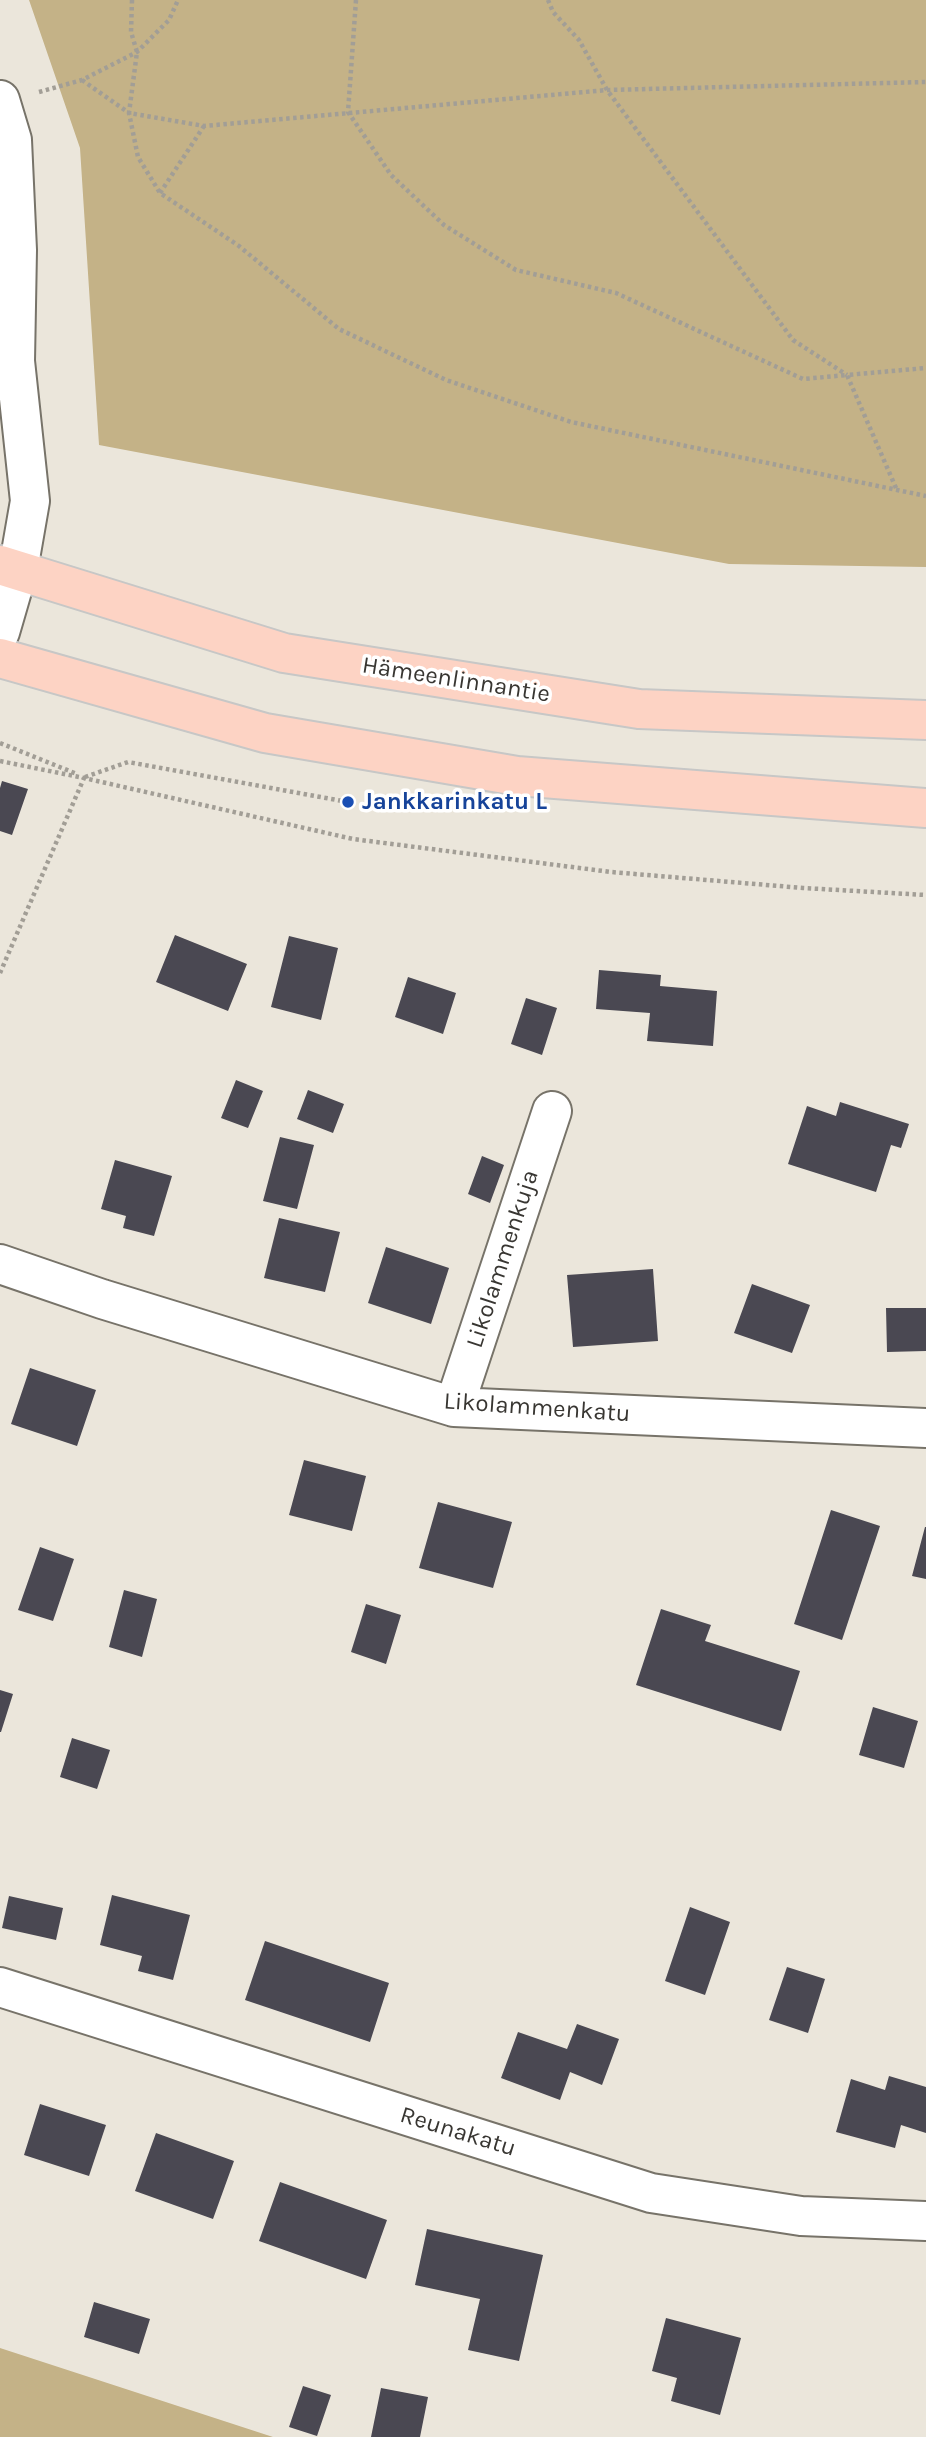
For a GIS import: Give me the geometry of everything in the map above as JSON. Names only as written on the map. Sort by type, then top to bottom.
[{"type":"main road","name":"Hämeenlinnantie","points":[[9,567],[284,653],[639,709],[926,720]]},
{"type":"main road","points":[[0,658],[265,733],[517,776],[926,808]]},
{"type":"street","points":[[0,100],[12,140],[17,250],[8,377],[30,500],[9,567],[0,632]]},
{"type":"street","name":"Likolammenkuja","points":[[454,1407],[552,1111]]},
{"type":"street","name":"Likolammenkatu","points":[[0,1264],[102,1299],[454,1407],[926,1428]]},
{"type":"street","name":"Reunakatu","points":[[0,1987],[651,2193],[801,2216],[926,2221]]},
{"type":"path","points":[[132,0],[131,32],[137,52],[129,113],[138,157],[160,194],[239,246],[339,329],[446,380],[571,422],[926,496]]},
{"type":"path","points":[[39,92],[82,80],[137,52],[169,20],[178,0]]},
{"type":"path","points":[[356,0],[348,112],[391,175],[444,225],[516,270],[616,293],[803,379],[926,368]]},
{"type":"path","points":[[548,0],[553,12],[579,40],[607,90],[793,340],[847,375],[897,489]]},
{"type":"path","points":[[82,80],[129,113],[204,126],[607,90],[926,82]]},
{"type":"path","points":[[160,194],[204,126]]},
{"type":"path","points":[[0,743],[84,778],[128,762],[348,802]]},
{"type":"path","points":[[0,761],[353,839],[611,872],[926,895]]},
{"type":"path","points":[[0,973],[84,778]]},
{"type":"shaded area","points":[[29,0],[926,0],[926,567],[729,564],[99,445],[80,148]]},
{"type":"shaded area","points":[[0,2348],[273,2437],[0,2437]]},
{"type":"building","points":[[2,781],[28,789],[12,835],[0,831]]},
{"type":"building","points":[[175,935],[247,964],[228,1011],[156,982]]},
{"type":"building","points":[[289,936],[338,948],[321,1020],[271,1007]]},
{"type":"building","points":[[599,970],[661,975],[660,986],[717,991],[713,1046],[647,1041],[650,1013],[596,1009]]},
{"type":"building","points":[[408,977],[456,993],[443,1034],[395,1017]]},
{"type":"building","points":[[526,998],[557,1008],[542,1055],[511,1044]]},
{"type":"building","points":[[236,1080],[263,1091],[248,1128],[221,1118]]},
{"type":"building","points":[[308,1090],[344,1104],[333,1133],[297,1119]]},
{"type":"building","points":[[840,1102],[909,1124],[901,1148],[891,1145],[876,1192],[788,1164],[807,1106],[836,1116]]},
{"type":"building","points":[[280,1137],[314,1145],[297,1209],[263,1201]]},
{"type":"building","points":[[482,1156],[504,1165],[490,1203],[468,1194]]},
{"type":"building","points":[[115,1160],[172,1176],[154,1236],[123,1228],[126,1216],[101,1209]]},
{"type":"building","points":[[279,1218],[340,1232],[325,1292],[264,1278]]},
{"type":"building","points":[[386,1247],[449,1268],[431,1324],[368,1303]]},
{"type":"building","points":[[653,1269],[658,1341],[573,1347],[567,1275]]},
{"type":"building","points":[[752,1284],[810,1305],[792,1353],[734,1333]]},
{"type":"building","points":[[886,1308],[926,1308],[926,1351],[887,1352]]},
{"type":"building","points":[[30,1368],[96,1390],[77,1446],[11,1424]]},
{"type":"building","points":[[304,1460],[366,1476],[352,1531],[289,1515]]},
{"type":"building","points":[[438,1502],[512,1522],[493,1588],[419,1568]]},
{"type":"building","points":[[831,1510],[880,1526],[842,1640],[794,1624]]},
{"type":"building","points":[[926,1527],[926,1579],[912,1576]]},
{"type":"building","points":[[40,1547],[74,1559],[53,1621],[18,1610]]},
{"type":"building","points":[[124,1590],[157,1599],[142,1657],[109,1647]]},
{"type":"building","points":[[366,1604],[401,1615],[386,1664],[351,1652]]},
{"type":"building","points":[[661,1609],[711,1625],[705,1641],[800,1671],[781,1731],[636,1685]]},
{"type":"building","points":[[0,1690],[13,1694],[1,1732],[0,1732]]},
{"type":"building","points":[[873,1707],[918,1721],[904,1768],[859,1755]]},
{"type":"building","points":[[72,1738],[110,1750],[97,1789],[60,1777]]},
{"type":"building","points":[[112,1895],[190,1915],[173,1980],[138,1971],[142,1956],[100,1945]]},
{"type":"building","points":[[9,1896],[63,1908],[56,1940],[2,1928]]},
{"type":"building","points":[[690,1907],[730,1922],[705,1995],[665,1981]]},
{"type":"building","points":[[265,1941],[389,1983],[370,2042],[245,2000]]},
{"type":"building","points":[[787,1967],[825,1979],[808,2033],[769,2020]]},
{"type":"building","points":[[577,2024],[619,2039],[602,2085],[570,2072],[560,2100],[501,2078],[518,2032],[567,2049]]},
{"type":"building","points":[[889,2076],[926,2087],[926,2133],[901,2125],[895,2148],[836,2132],[851,2079],[885,2090]]},
{"type":"building","points":[[40,2104],[106,2125],[89,2176],[24,2155]]},
{"type":"building","points":[[156,2133],[234,2161],[213,2219],[135,2191]]},
{"type":"building","points":[[280,2182],[387,2220],[366,2279],[259,2241]]},
{"type":"building","points":[[427,2229],[543,2255],[519,2361],[468,2350],[480,2299],[415,2285]]},
{"type":"building","points":[[94,2302],[150,2319],[139,2354],[84,2337]]},
{"type":"building","points":[[666,2318],[741,2338],[720,2415],[671,2401],[677,2378],[652,2371]]},
{"type":"building","points":[[303,2386],[331,2395],[317,2436],[289,2427]]},
{"type":"building","points":[[381,2388],[428,2397],[420,2437],[371,2437]]},
{"type":"place","name":"Jankkarinkatu L","points":[[348,802]]}]
